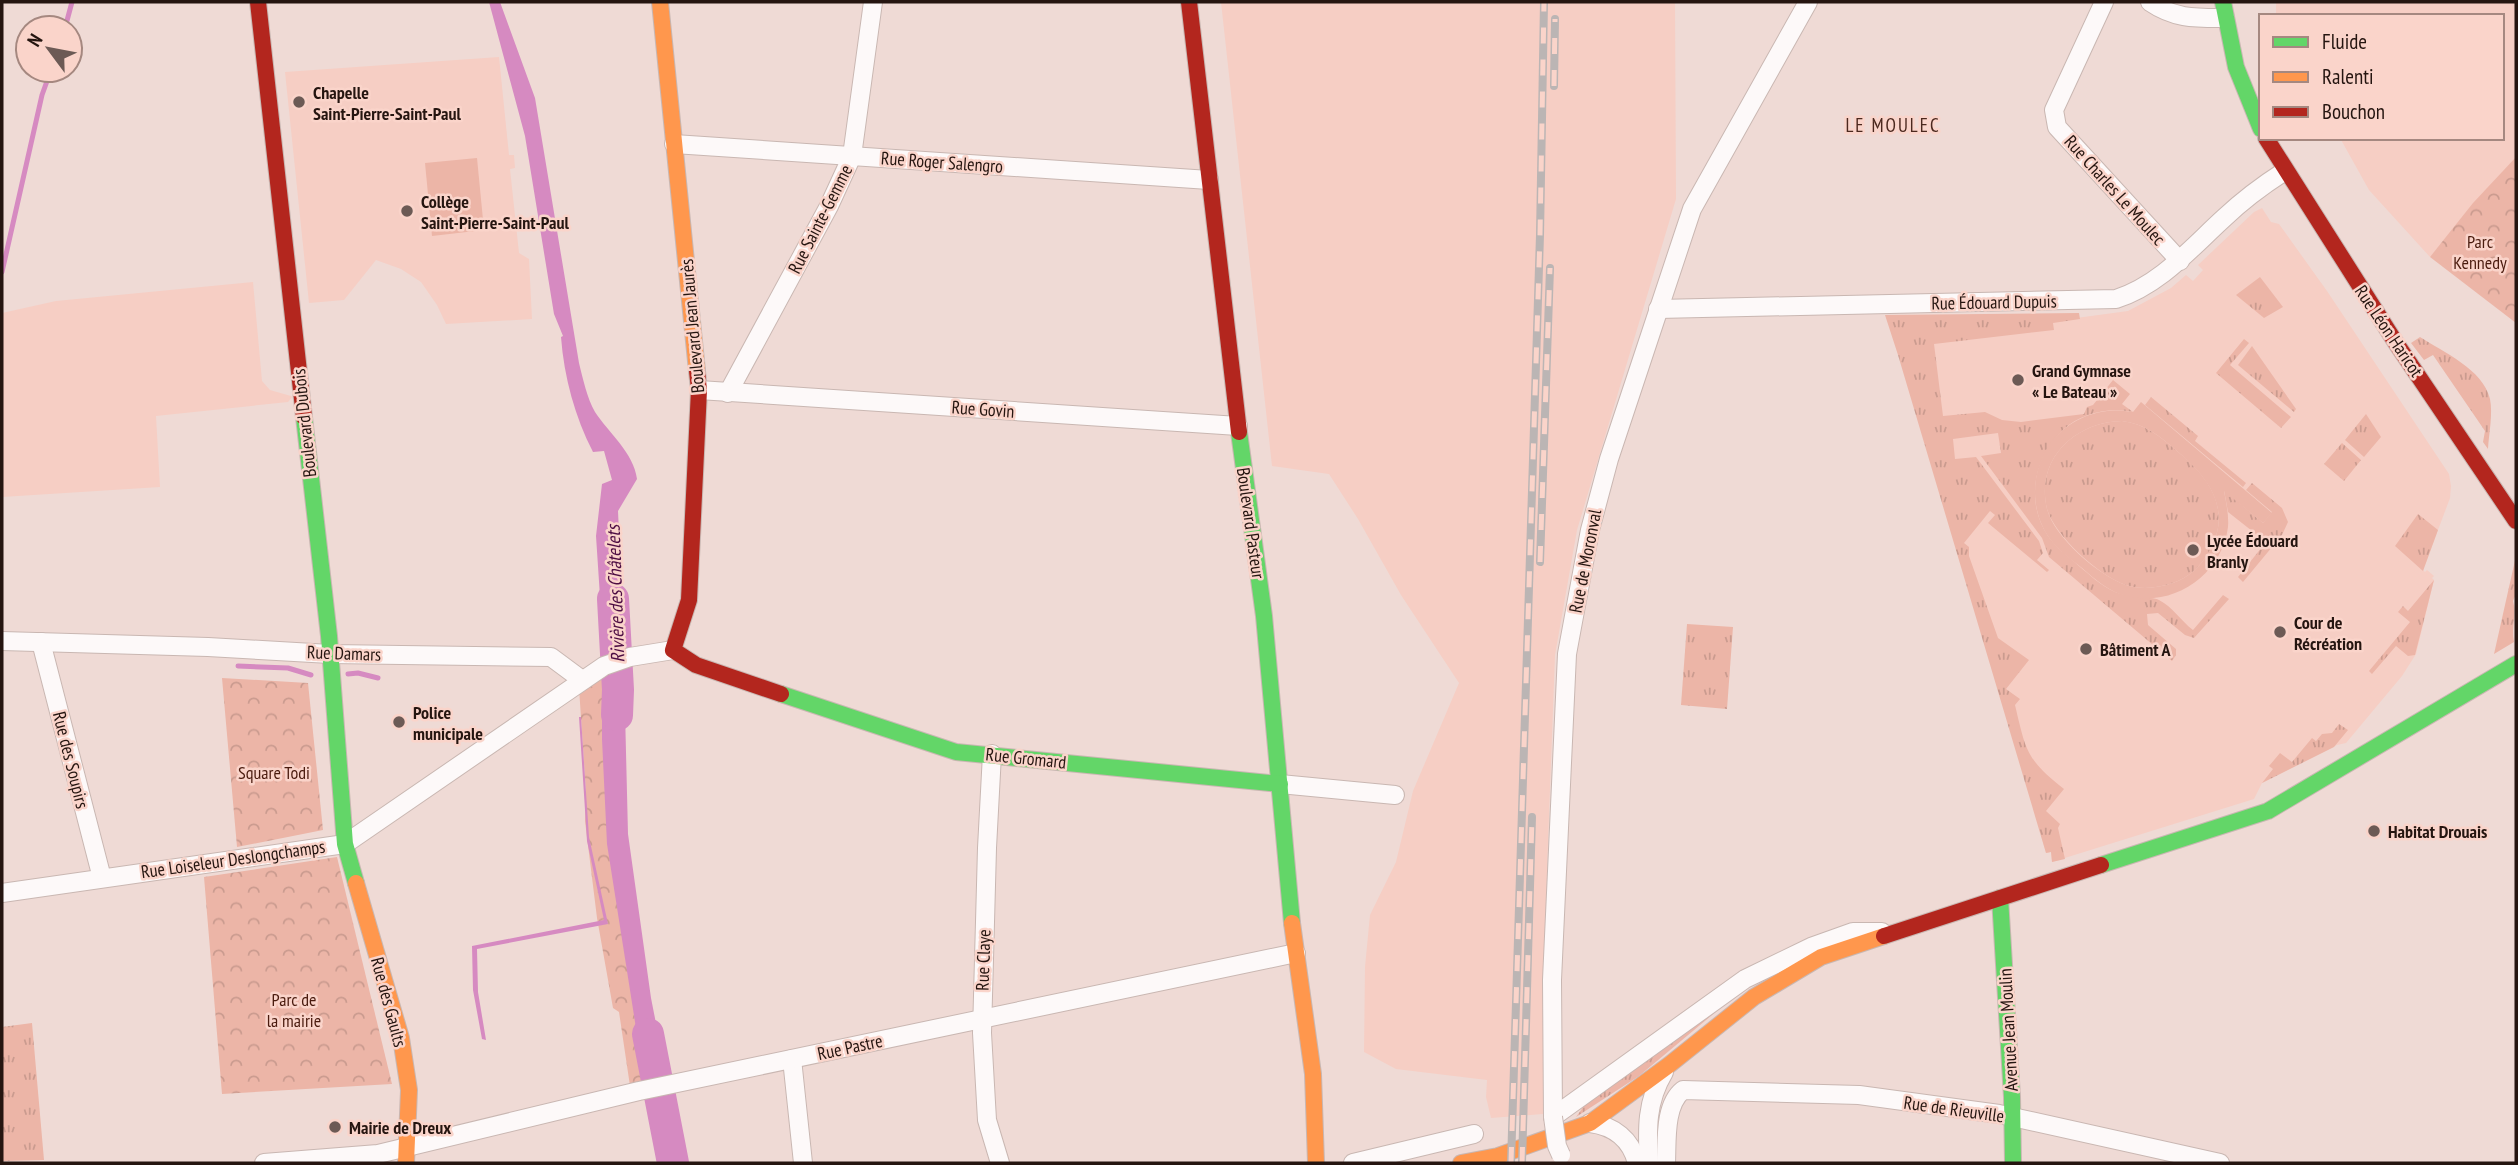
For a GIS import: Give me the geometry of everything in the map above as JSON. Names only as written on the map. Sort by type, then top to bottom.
[{"type":"street","name":"Boulevard Dubois","points":[[258,2],[330,654],[345,844]]},
{"type":"street","name":"Boulevard Jean Jaurès","points":[[660,2],[699,390],[689,600],[673,649]]},
{"type":"street","name":"Rue Sainte-Gemme","points":[[728,393],[829,206],[852,156],[873,2]]},
{"type":"street","name":"Boulevard Pasteur","points":[[1189,2],[1238,426],[1264,616],[1296,953],[1313,1074],[1316,1163]]},
{"type":"street","name":"Rue de Moronval","points":[[1563,1159],[1557,1146],[1553,1117],[1552,980],[1567,654],[1590,530],[1609,459],[1692,209],[1808,2]]},
{"type":"street","name":"Rue Charles Le Moulec","points":[[2104,2],[2054,110],[2057,127],[2180,261]]},
{"type":"street","points":[[2150,2],[2166,13],[2194,18],[2224,10],[2239,79],[2259,124]]},
{"type":"street","name":"Rue Léon Haricot","points":[[2267,140],[2396,343],[2516,520]]},
{"type":"street","name":"Rue Roger Salengro","points":[[674,144],[1209,180]]},
{"type":"street","name":"Rue Édouard Dupuis","points":[[1658,309],[2110,299],[2140,289],[2180,261],[2243,201],[2285,171]]},
{"type":"street","points":[[699,390],[728,393]]},
{"type":"street","name":"Rue Govin","points":[[728,393],[1238,426]]},
{"type":"street","name":"Rue Damars","points":[[2,641],[208,647],[330,654],[551,657],[582,680]]},
{"type":"street","name":"Rue des Soupirs","points":[[41,642],[102,878]]},
{"type":"street","points":[[582,680],[604,666],[630,657],[673,649]]},
{"type":"street","name":"Rue Gromard","points":[[673,649],[696,665],[956,752],[1395,794]]},
{"type":"street","points":[[1461,1163],[1498,1156],[1590,1123],[1669,1065],[1754,996],[1799,968],[1889,932],[2268,811],[2516,664]]},
{"type":"street","name":"Rue Loiseleur Deslongchamps","points":[[2,893],[345,844],[582,680]]},
{"type":"street","name":"Rue Claye","points":[[992,754],[986,861],[983,1019],[987,1120],[1000,1163]]},
{"type":"street","name":"Rue des Gaults","points":[[345,844],[401,1038],[409,1090],[406,1155]]},
{"type":"street","name":"Avenue Jean Moulin","points":[[2000,898],[2013,1163]]},
{"type":"street","points":[[1553,1117],[1745,979],[1811,947],[1853,932],[1889,932]]},
{"type":"street","name":"Rue Pastre","points":[[264,1163],[378,1154],[406,1155],[451,1135],[639,1091],[1296,953]]},
{"type":"street","name":"Boulevard Pasteur","points":[[1300,1150],[1308,1092],[1309,1045]]},
{"type":"street","points":[[792,1059],[803,1163]]},
{"type":"street","points":[[1649,1163],[1647,1128],[1651,1100],[1669,1065]]},
{"type":"street","name":"Rue de Rieuville","points":[[1665,1163],[1673,1102],[1683,1090],[1859,1095],[2012,1117],[2220,1163]]},
{"type":"street","points":[[1590,1123],[1603,1125],[1620,1134],[1633,1150],[1637,1163]]},
{"type":"street","points":[[1353,1163],[1474,1134]]},
{"type":"shaded area","points":[[1221,2],[1675,2],[1676,199],[1577,530],[1555,655],[1547,870],[1543,1114],[1491,1118],[1486,1097],[1487,1080],[1396,1069],[1364,1052],[1365,967],[1370,915],[1396,862],[1413,791],[1459,683],[1401,595],[1329,474],[1272,466]]},
{"type":"shaded area","points":[[2276,2],[2516,2],[2516,157],[2430,257],[2369,190],[2341,140],[2504,140],[2504,14],[2276,14]]},
{"type":"shaded area","name":"Collège Saint-Pierre-Saint-Paul","points":[[499,57],[509,155],[514,155],[515,168],[510,169],[519,253],[529,259],[532,319],[446,324],[421,282],[401,269],[376,260],[344,300],[309,303],[285,72]]},
{"type":"shaded area","name":"Lycée Édouard Branly","points":[[2262,208],[2271,222],[2279,224],[2327,291],[2449,474],[2450,498],[2423,570],[2434,576],[2434,580],[2416,654],[2402,676],[2346,743],[2262,783],[2254,799],[2052,862],[2051,852],[2046,853],[1911,352],[1921,339],[2128,311],[2171,288],[2186,275],[2193,281],[2203,270],[2198,265],[2254,212]]},
{"type":"shaded area","points":[[253,282],[262,381],[270,390],[291,396],[288,402],[156,416],[160,487],[2,497],[2,313],[56,301]]},
{"type":"green space","name":"Parc Kennedy","points":[[2516,157],[2516,323],[2430,257],[2473,203]]},
{"type":"green space","points":[[477,158],[484,230],[432,236],[425,163]]},
{"type":"green space","points":[[2260,277],[2283,307],[2264,318],[2236,295]]},
{"type":"green space","points":[[2079,313],[2080,319],[2053,323],[2054,330],[1934,344],[1943,416],[1985,412],[2002,420],[2021,422],[2084,414],[2087,407],[2093,405],[2113,380],[2130,394],[2122,404],[2133,412],[2105,411],[2078,419],[2053,441],[2039,466],[2036,480],[2035,495],[2041,523],[2055,544],[2099,583],[2119,593],[2159,600],[2193,630],[2223,595],[2229,599],[2194,638],[2185,635],[2158,613],[2147,614],[2148,625],[2176,649],[2172,661],[2049,557],[2042,538],[1981,456],[2001,453],[1998,433],[1953,439],[1955,459],[1976,457],[2039,541],[2043,553],[2037,560],[2049,570],[2047,572],[1988,523],[1995,515],[1990,511],[1964,543],[1969,547],[1969,556],[1998,638],[2029,660],[2006,689],[2020,699],[2015,705],[2029,753],[2042,770],[2064,789],[2046,811],[2060,824],[2058,828],[2065,859],[2052,862],[2051,852],[2046,853],[1885,315]]},
{"type":"green space","points":[[2420,337],[2461,362],[2486,388],[2491,411],[2488,449],[2483,442],[2485,431],[2433,355],[2424,360],[2411,343]]},
{"type":"green space","points":[[2244,339],[2249,343],[2230,365],[2291,417],[2281,428],[2216,373]]},
{"type":"green space","points":[[2252,346],[2296,409],[2294,412],[2238,365]]},
{"type":"green space","points":[[2151,397],[2198,436],[2195,441],[2246,483],[2243,487],[2145,405]]},
{"type":"green space","points":[[2141,402],[2272,513],[2263,523],[2224,491],[2228,527],[2216,560],[2206,573],[2192,584],[2161,597],[2127,596],[2103,585],[2054,544],[2046,533],[2036,507],[2039,466],[2044,453],[2060,433],[2088,415],[2110,411],[2133,412]],"holes":[[[2105,423],[2130,423],[2158,436],[2189,461],[2208,484],[2218,509],[2216,537],[2202,562],[2184,578],[2155,587],[2132,587],[2103,573],[2068,543],[2051,520],[2047,509],[2047,474],[2062,447],[2089,428]]]},
{"type":"green space","points":[[2366,414],[2381,437],[2364,457],[2345,440]]},
{"type":"green space","points":[[2122,421],[2152,432],[2189,461],[2208,483],[2218,508],[2216,537],[2206,557],[2189,575],[2167,585],[2132,587],[2103,573],[2068,543],[2047,509],[2047,474],[2062,447],[2089,428]]},
{"type":"green space","points":[[2342,443],[2361,460],[2344,481],[2324,464]]},
{"type":"green space","points":[[2252,483],[2282,508],[2288,522],[2282,535],[2243,582],[2238,577],[2266,542],[2228,512],[2224,490],[2263,523],[2272,512],[2246,490]]},
{"type":"green space","points":[[2418,514],[2438,530],[2423,571],[2395,546]]},
{"type":"green space","points":[[2516,556],[2514,642],[2494,654]]},
{"type":"green space","points":[[2434,580],[2415,655],[2408,656],[2396,646],[2372,674],[2369,671],[2410,622],[2398,612],[2403,606],[2408,611]]},
{"type":"green space","points":[[1687,624],[1733,627],[1727,709],[1681,705]]},
{"type":"green space","points":[[613,668],[610,801],[652,1081],[630,1086],[619,1012],[613,1008],[597,918],[585,821],[586,792],[579,688]]},
{"type":"green space","name":"Square Todi","points":[[222,678],[308,683],[323,830],[237,847]]},
{"type":"green space","points":[[2339,724],[2348,730],[2334,747],[2262,783],[2273,769],[2269,766],[2280,753],[2292,762],[2312,738],[2316,741],[2322,734],[2332,733]]},
{"type":"green space","name":"Parc de la mairie","points":[[337,857],[392,1084],[222,1094],[204,877]]},
{"type":"green space","points":[[1754,980],[1639,1076],[1576,1117],[1584,1106]]},
{"type":"green space","points":[[32,1023],[44,1160],[2,1161],[2,1027]]},
{"type":"water","points":[[489,2],[500,2],[535,98],[579,363],[590,401],[635,469],[637,479],[618,511],[624,642],[603,642],[596,536],[602,484],[612,480],[604,451],[593,452],[571,396],[562,352],[563,336],[554,314],[525,136]]},
{"type":"water","points":[[624,670],[628,834],[651,998],[666,1074],[644,1079],[607,844],[602,678]]},
{"type":"water","points":[[579,717],[589,837],[608,924],[477,949],[478,992],[486,1040],[482,1039],[473,990],[472,946],[604,920],[587,841]]},
{"type":"water","points":[[672,1102],[682,1163],[662,1163],[651,1107]]},
{"type":"waterway","points":[[69,14],[72,2]]},
{"type":"waterway","points":[[2,272],[46,84]]},
{"type":"waterway","name":"Rivière des Châtelets","points":[[613,599],[617,715]]},
{"type":"waterway","points":[[238,666],[288,668],[311,675]]},
{"type":"waterway","points":[[348,674],[358,673],[378,678]]},
{"type":"waterway","name":"Rivière des Châtelets","points":[[648,1034],[673,1163]]},
{"type":"railway","points":[[1511,1163],[1540,235],[1544,2]]},
{"type":"railway","points":[[1554,86],[1555,19]]},
{"type":"railway","points":[[1540,562],[1550,268]]},
{"type":"railway","points":[[1522,1163],[1532,817]]},
{"type":"traffic: fast","points":[[2223,2],[2236,67],[2259,124]]},
{"type":"traffic: fast","points":[[304,417],[329,636],[345,844],[356,883]]},
{"type":"traffic: fast","points":[[1239,432],[1264,616],[1292,923]]},
{"type":"traffic: fast","points":[[2101,865],[2268,811],[2516,664]]},
{"type":"traffic: fast","points":[[781,694],[956,752],[1280,784]]},
{"type":"traffic: fast","points":[[2000,898],[2012,1097],[2013,1163]]},
{"type":"traffic: slow","points":[[660,2],[697,371]]},
{"type":"traffic: slow","points":[[356,883],[401,1038],[409,1090],[406,1163]]},
{"type":"traffic: slow","points":[[1292,923],[1313,1074],[1316,1163]]},
{"type":"traffic: slow","points":[[1461,1163],[1498,1156],[1590,1123],[1669,1065],[1754,997],[1821,957],[1884,936]]},
{"type":"traffic: jam","points":[[258,2],[304,417]]},
{"type":"traffic: jam","points":[[1189,2],[1239,432]]},
{"type":"traffic: jam","points":[[2267,140],[2396,343],[2516,521]]},
{"type":"traffic: jam","points":[[697,371],[699,390],[689,600],[673,650],[696,665],[781,694]]},
{"type":"traffic: jam","points":[[1884,936],[2101,865]]},
{"type":"place","name":"Chapelle Saint-Pierre-Saint-Paul","points":[[299,102]]},
{"type":"place","name":"Collège Saint-Pierre-Saint-Paul","points":[[407,211]]},
{"type":"place","name":"Grand Gymnase « Le Bateau »","points":[[2018,380]]},
{"type":"place","name":"Lycée Édouard Branly","points":[[2193,550]]},
{"type":"place","name":"Cour de Récréation","points":[[2280,632]]},
{"type":"place","name":"Bâtiment A","points":[[2086,649]]},
{"type":"place","name":"Police municipale","points":[[399,722]]},
{"type":"place","name":"Habitat Drouais","points":[[2374,831]]},
{"type":"place","name":"Mairie de Dreux","points":[[335,1127]]},
{"type":"district","name":"LE MOULEC","points":[[1893,125]]}]
